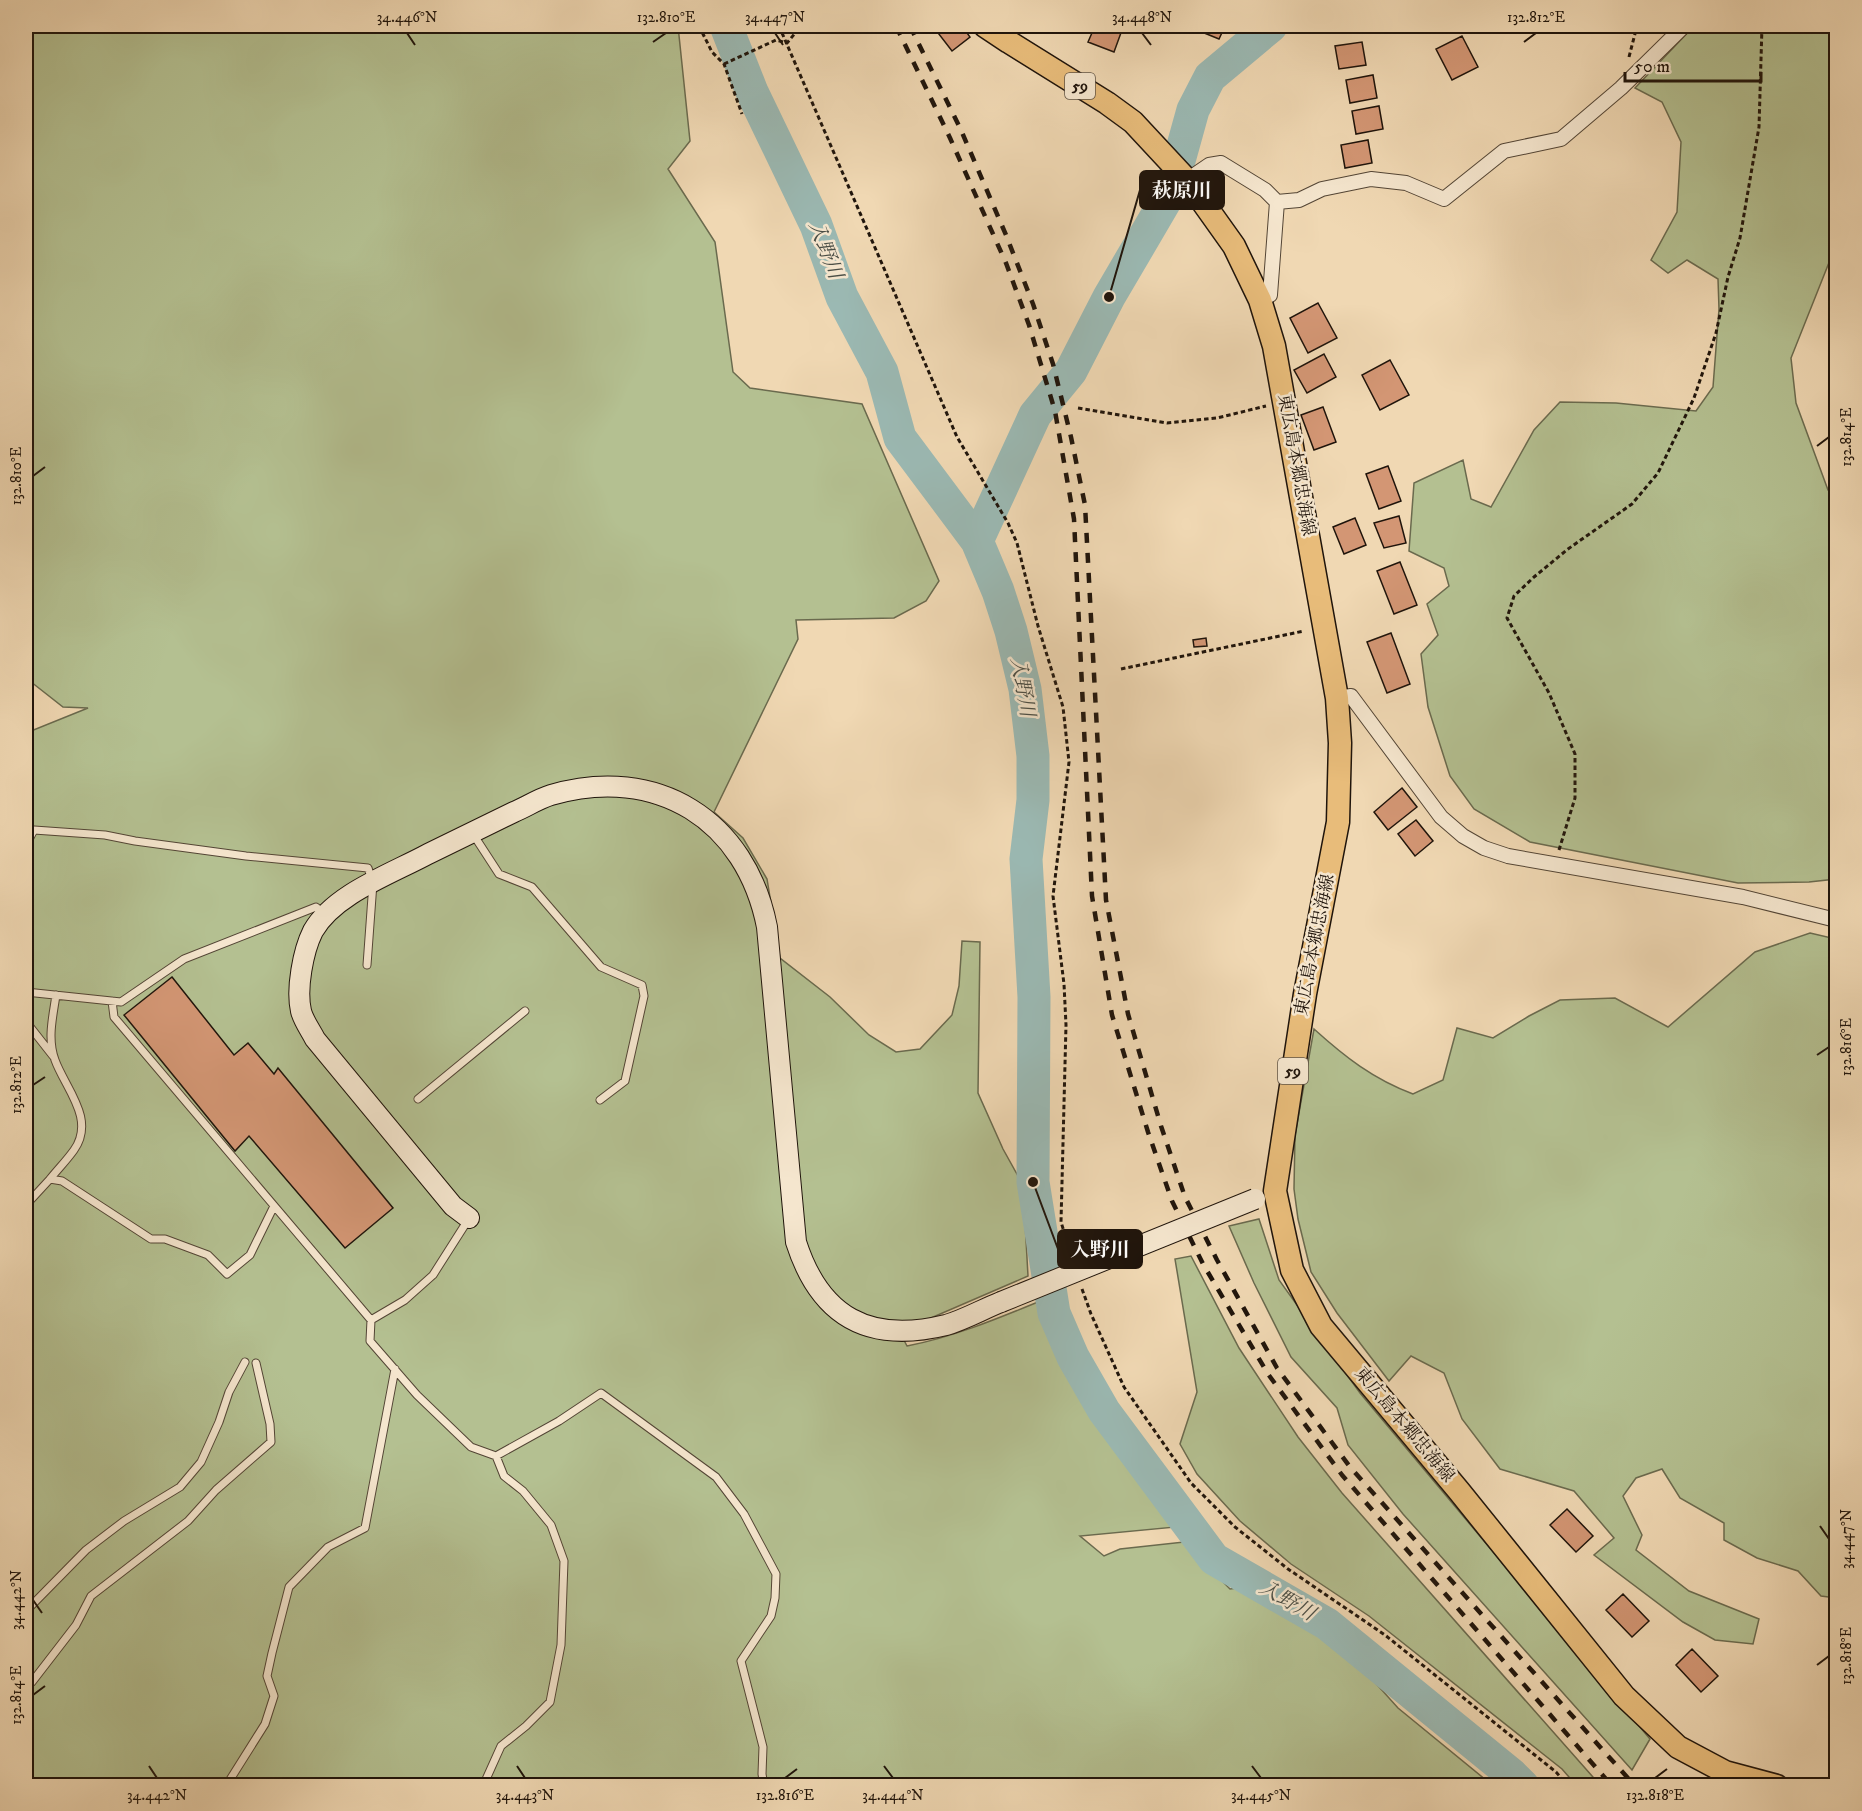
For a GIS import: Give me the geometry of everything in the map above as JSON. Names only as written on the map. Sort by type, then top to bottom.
[{"type":"main road","name":"東広島本郷忠海線","points":[[985,26],[1133,122],[1187,180],[1234,246],[1260,300],[1274,346],[1337,698],[1340,743],[1338,822],[1265,1195],[1292,1270],[1321,1326],[1459,1491],[1624,1696],[1678,1747],[1725,1772],[1777,1785]]},
{"type":"street","points":[[1277,202],[1299,200],[1322,189],[1371,179],[1406,183],[1444,200],[1504,151],[1561,139],[1621,88],[1684,26]]},
{"type":"street","points":[[1187,180],[1209,165],[1221,163],[1265,190],[1277,202],[1270,296],[1260,300]]},
{"type":"street","points":[[1337,698],[1352,696],[1441,818],[1463,836],[1484,848],[1508,856],[1743,897],[1836,920]]},
{"type":"street","points":[[469,1218],[453,1206],[315,1039],[301,1012],[300,985],[305,953],[313,932],[326,914],[345,897],[471,832],[548,796],[566,791],[624,786],[647,790],[670,798],[699,813],[736,851],[749,870],[762,902],[767,927],[796,1242],[802,1262],[814,1283],[827,1302],[849,1320],[879,1329],[911,1331],[947,1325],[1265,1195]]},
{"type":"lane","points":[[26,845],[34,830],[105,835],[157,844],[368,868],[373,883],[367,965]]},
{"type":"lane","points":[[471,832],[499,874],[532,887],[601,967],[642,985],[644,996],[625,1081],[600,1100]]},
{"type":"lane","points":[[26,992],[121,1002],[184,959],[316,907],[326,914]]},
{"type":"lane","points":[[54,1058],[50,1029],[56,995]]},
{"type":"lane","points":[[112,1001],[114,1017],[371,1320],[370,1341],[417,1395],[471,1447],[496,1456],[504,1476],[524,1491],[551,1525],[564,1561],[561,1645],[550,1702],[526,1726],[501,1746],[483,1785]]},
{"type":"lane","points":[[418,1099],[525,1011]]},
{"type":"lane","points":[[26,1023],[54,1058],[78,1107],[83,1126],[76,1148],[26,1205]]},
{"type":"lane","points":[[50,1179],[62,1181],[151,1239],[165,1239],[208,1255],[227,1274],[250,1255],[274,1206]]},
{"type":"lane","points":[[371,1320],[405,1300],[433,1275],[469,1218]]},
{"type":"lane","points":[[26,1611],[86,1550],[124,1521],[180,1487],[201,1462],[219,1422],[229,1392],[245,1362]]},
{"type":"lane","points":[[26,1687],[76,1625],[92,1596],[189,1521],[216,1490],[271,1442],[270,1424],[256,1363]]},
{"type":"lane","points":[[226,1785],[266,1724],[274,1696],[267,1676],[290,1587],[328,1547],[365,1528],[395,1369]]},
{"type":"lane","points":[[496,1456],[602,1393],[716,1477],[744,1514],[776,1574],[771,1616],[741,1661],[762,1747],[764,1785]]},
{"type":"path","points":[[699,26],[712,52],[724,64],[742,114]]},
{"type":"path","points":[[779,26],[957,437],[1008,523]]},
{"type":"path","points":[[787,43],[801,26]]},
{"type":"path","points":[[1555,863],[1575,798],[1575,754],[1549,693],[1507,618],[1514,596],[1534,577],[1568,549],[1632,504],[1639,496],[1658,473],[1695,398],[1716,333],[1728,277],[1740,238],[1759,127],[1762,26]]},
{"type":"path","points":[[724,64],[776,40],[787,43]]},
{"type":"path","points":[[1078,408],[1167,423],[1217,418],[1284,402]]},
{"type":"path","points":[[1121,669],[1324,627]]},
{"type":"green space","points":[[26,26],[678,26],[690,141],[668,169],[715,242],[733,372],[750,388],[862,404],[939,581],[926,601],[894,618],[796,620],[798,639],[714,812],[743,838],[767,879],[780,958],[830,997],[869,1035],[896,1052],[920,1049],[952,1015],[959,986],[962,941],[980,942],[978,1093],[1003,1149],[1023,1185],[1028,1276],[924,1321],[895,1323],[907,1346],[959,1332],[1043,1300],[1075,1387],[1134,1473],[1176,1527],[1080,1536],[1104,1556],[1120,1549],[1184,1542],[1230,1589],[1253,1586],[1290,1603],[1336,1639],[1398,1708],[1492,1785],[26,1786],[26,733],[88,708],[63,707],[26,678]]},
{"type":"green space","points":[[1694,26],[1836,26],[1836,245],[1791,358],[1796,403],[1828,490],[1836,496],[1836,879],[1809,882],[1738,883],[1530,842],[1474,809],[1450,776],[1428,707],[1421,654],[1438,635],[1427,604],[1449,586],[1444,568],[1409,551],[1414,483],[1463,460],[1471,499],[1491,507],[1534,430],[1560,402],[1616,403],[1696,411],[1713,387],[1719,309],[1718,279],[1687,260],[1668,273],[1651,260],[1677,212],[1681,142],[1662,102],[1635,88]]},
{"type":"green space","points":[[1810,933],[1836,939],[1836,1598],[1821,1596],[1798,1571],[1757,1558],[1724,1540],[1724,1523],[1680,1498],[1662,1469],[1636,1478],[1623,1496],[1642,1535],[1636,1550],[1689,1591],[1759,1619],[1753,1644],[1715,1640],[1683,1622],[1594,1555],[1614,1538],[1574,1491],[1500,1469],[1462,1419],[1444,1373],[1411,1356],[1389,1381],[1337,1313],[1311,1272],[1298,1219],[1294,1189],[1295,1135],[1314,1029],[1360,1066],[1413,1094],[1443,1080],[1457,1028],[1493,1038],[1560,1000],[1615,998],[1668,1027],[1755,952]]},
{"type":"green space","points":[[1259,1219],[1279,1280],[1360,1393],[1650,1739],[1632,1770],[1403,1514],[1348,1445],[1337,1408],[1291,1357],[1229,1226]]},
{"type":"green space","points":[[1191,1256],[1239,1348],[1298,1437],[1342,1493],[1600,1785],[1576,1785],[1562,1769],[1369,1616],[1291,1564],[1240,1521],[1197,1474],[1180,1444],[1197,1392],[1175,1259]]},
{"type":"building","points":[[940,26],[962,26],[970,37],[952,51],[935,29]]},
{"type":"building","points":[[1095,26],[1110,26],[1122,30],[1114,52],[1088,42]]},
{"type":"building","points":[[1199,26],[1225,26],[1219,39],[1197,30]]},
{"type":"building","points":[[1462,36],[1478,67],[1452,80],[1436,49]]},
{"type":"building","points":[[1362,42],[1366,65],[1339,69],[1335,46]]},
{"type":"building","points":[[1373,75],[1377,98],[1350,103],[1346,80]]},
{"type":"building","points":[[1379,106],[1383,129],[1356,134],[1352,111]]},
{"type":"building","points":[[1368,140],[1372,163],[1345,168],[1341,145]]},
{"type":"building","points":[[1318,303],[1337,338],[1308,353],[1290,318]]},
{"type":"building","points":[[1324,354],[1336,377],[1307,393],[1294,370]]},
{"type":"building","points":[[1390,360],[1409,395],[1380,410],[1362,375]]},
{"type":"building","points":[[1323,407],[1336,442],[1314,450],[1301,415]]},
{"type":"building","points":[[1388,466],[1401,501],[1379,509],[1366,474]]},
{"type":"building","points":[[1399,516],[1406,543],[1384,548],[1374,523]]},
{"type":"building","points":[[1355,518],[1366,545],[1344,554],[1333,527]]},
{"type":"building","points":[[1400,562],[1417,605],[1394,614],[1377,571]]},
{"type":"building","points":[[1391,633],[1410,684],[1387,693],[1367,642]]},
{"type":"building","points":[[1206,638],[1207,646],[1194,647],[1193,640]]},
{"type":"building","points":[[1402,788],[1417,807],[1388,830],[1374,812]]},
{"type":"building","points":[[1416,820],[1433,841],[1415,856],[1398,834]]},
{"type":"building","points":[[172,977],[234,1055],[248,1043],[274,1074],[278,1068],[393,1208],[345,1248],[249,1136],[235,1151],[124,1015]]},
{"type":"building","points":[[1567,1509],[1593,1536],[1576,1552],[1550,1525]]},
{"type":"building","points":[[1623,1594],[1649,1621],[1632,1637],[1606,1610]]},
{"type":"building","points":[[1692,1649],[1718,1676],[1701,1692],[1676,1665]]},
{"type":"waterway","name":"入野川","points":[[726,26],[752,92],[816,225],[842,297],[882,372],[900,438],[977,541],[998,591],[1011,631],[1025,689],[1033,756],[1033,800],[1026,859],[1034,997],[1033,1182],[1054,1313],[1073,1357],[1104,1411],[1214,1559],[1327,1624],[1523,1786]]},
{"type":"waterway","points":[[977,541],[1035,415],[1071,371],[1109,297],[1170,193],[1193,110],[1210,77],[1271,26]]},
{"type":"railway","points":[[896,26],[950,138],[1006,263],[1029,325],[1055,411],[1074,519],[1092,896],[1112,1015],[1172,1201],[1203,1264],[1268,1374],[1342,1475],[1612,1786]]},
{"type":"railway","points":[[910,26],[961,130],[1006,235],[1053,364],[1071,437],[1085,505],[1106,900],[1128,1014],[1185,1197],[1277,1368],[1350,1467],[1635,1786]]},
{"type":"place","name":"萩原川","points":[[1109,297]]},
{"type":"place","name":"入野川","points":[[1033,1182]]}]
